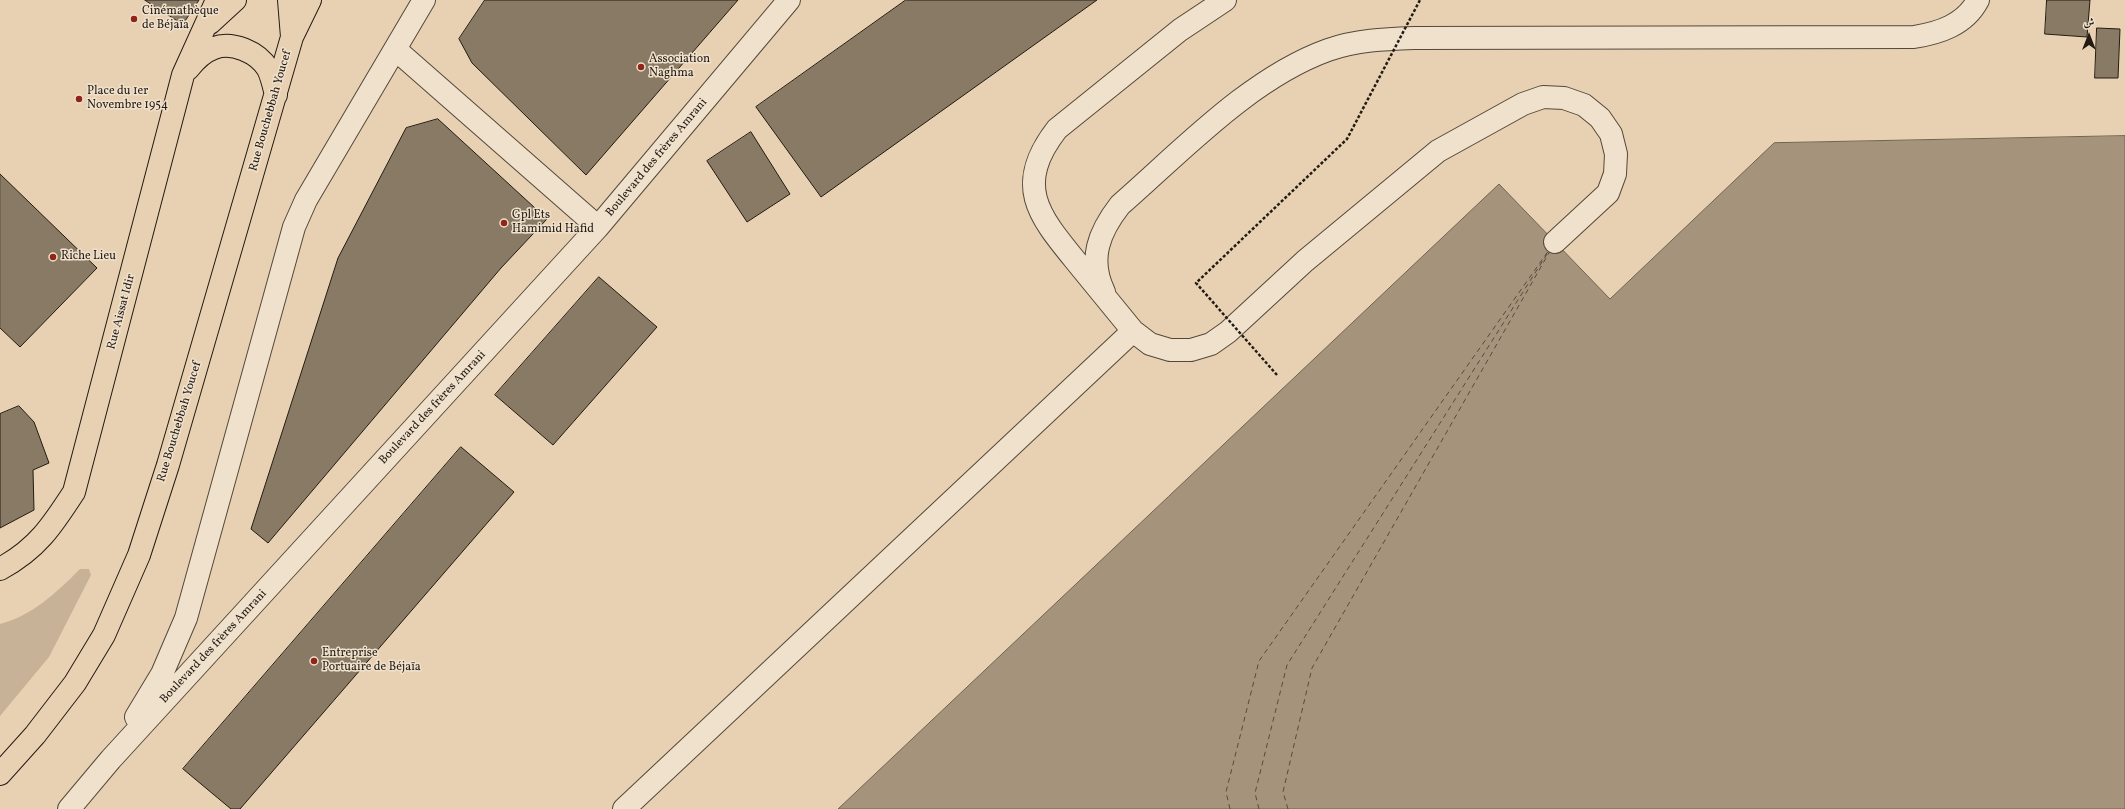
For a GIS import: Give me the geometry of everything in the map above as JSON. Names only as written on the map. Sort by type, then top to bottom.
[{"type":"main road","name":"Rue Aissat Idir","points":[[0,569],[20,558],[52,527],[74,492],[184,75],[217,0]]},
{"type":"main road","name":"Rue Aissat Idir","points":[[203,29],[235,0]]},
{"type":"main road","name":"Rue Bouchebbah Youcef","points":[[289,0],[292,37]]},
{"type":"main road","name":"Rue Bouchebbah Youcef","points":[[0,774],[35,735],[75,683],[104,635],[139,555],[168,465],[292,37],[310,0]]},
{"type":"main road","points":[[184,75],[202,54],[214,47],[229,46],[244,49],[262,62],[267,68],[276,95]]},
{"type":"street","points":[[110,759],[162,674],[186,618],[294,227],[306,200],[424,0]]},
{"type":"street","name":"Boulevard des frères Amrani","points":[[69,809],[110,759],[598,227],[789,0]]},
{"type":"street","points":[[1225,0],[1180,30],[1057,129],[1043,148],[1035,169],[1034,192],[1040,214],[1053,233],[1116,310],[1134,331],[1150,344],[1170,350],[1191,350],[1211,344],[1228,332],[1305,261],[1438,151],[1523,104],[1543,97],[1564,98],[1584,105],[1604,123],[1611,134],[1616,154],[1615,174],[1608,192],[1555,242]]},
{"type":"street","points":[[1116,310],[1103,291],[1097,268],[1098,245],[1106,223],[1120,205],[1235,105],[1280,73],[1328,50],[1372,40],[1414,38],[1914,37],[1937,33],[1958,22],[1978,0]]},
{"type":"street","points":[[395,49],[598,227]]},
{"type":"street","points":[[624,809],[1134,331]]},
{"type":"path","points":[[1277,375],[1196,283],[1347,139],[1420,0]]},
{"type":"shaded area","points":[[2125,136],[2125,809],[838,809],[1499,184],[1610,299],[1774,143]]},
{"type":"shaded area","points":[[80,569],[89,569],[91,575],[49,657],[0,716],[0,624],[23,615],[33,609],[53,594]]},
{"type":"building","points":[[145,0],[199,0],[183,24]]},
{"type":"building","points":[[485,0],[738,0],[586,175],[472,63],[459,39]]},
{"type":"building","points":[[906,0],[1097,0],[821,197],[756,107]]},
{"type":"building","points":[[2047,0],[2090,0],[2087,37],[2045,34]]},
{"type":"building","points":[[2097,28],[2120,29],[2118,78],[2095,78]]},
{"type":"building","points":[[438,119],[547,219],[501,268],[268,543],[251,529],[338,258],[406,128]]},
{"type":"building","points":[[751,132],[790,194],[747,222],[707,161]]},
{"type":"building","points":[[0,174],[97,268],[20,347],[0,328]]},
{"type":"building","points":[[599,277],[657,327],[553,445],[495,395]]},
{"type":"building","points":[[19,406],[34,422],[49,463],[33,470],[34,510],[0,528],[0,414]]},
{"type":"building","points":[[461,447],[514,492],[240,809],[231,809],[183,769]]},
{"type":"ferry route","points":[[1230,809],[1226,792],[1259,661],[1549,250]]},
{"type":"ferry route","points":[[1288,809],[1283,792],[1312,668],[1550,251]]},
{"type":"ferry route","points":[[1259,809],[1255,793],[1287,665],[1547,254]]},
{"type":"place","name":"Cinémathèque de Béjaïa","points":[[134,19]]},
{"type":"place","name":"Association Naghma","points":[[641,67]]},
{"type":"place","name":"Place du 1er Novembre 1954","points":[[79,99]]},
{"type":"place","name":"Gpl Ets Hamimid Hafid","points":[[504,223]]},
{"type":"place","name":"Riche Lieu","points":[[53,257]]},
{"type":"place","name":"Entreprise Portuaire de Béjaïa","points":[[314,661]]}]
